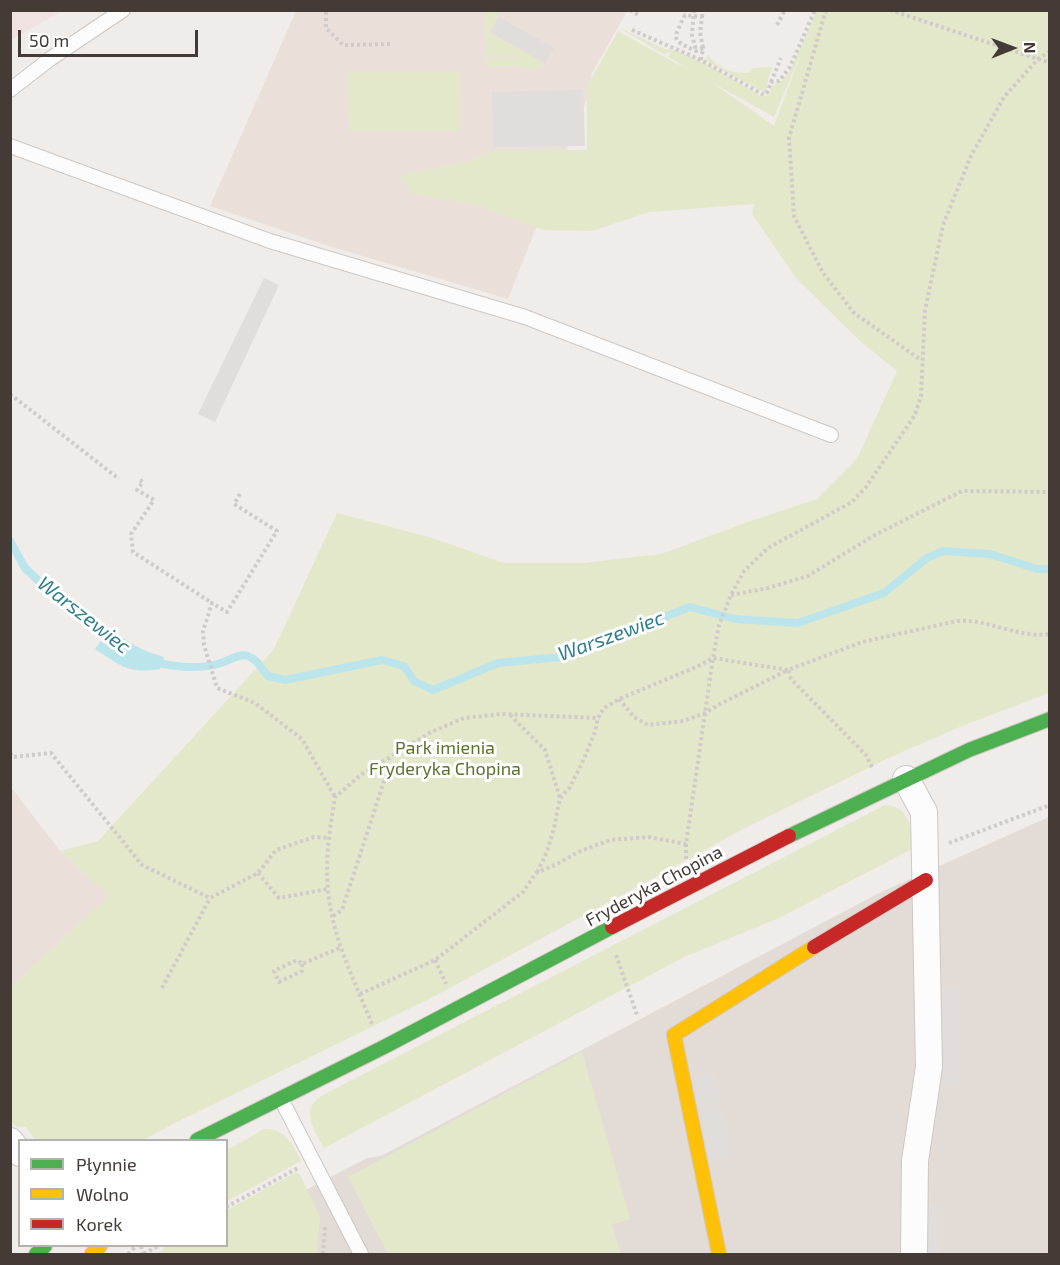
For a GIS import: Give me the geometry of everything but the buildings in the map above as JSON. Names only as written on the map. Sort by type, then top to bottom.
[{"type":"street","name":"Fryderyka Chopina","points":[[199,1139],[282,1100],[607,932],[756,852],[969,750],[1050,719]]},
{"type":"street","points":[[906,779],[924,812],[926,880],[929,1067],[915,1161],[914,1254]]},
{"type":"street","points":[[720,1254],[674,1035],[926,880]]},
{"type":"street","name":"Fryderyka Chopina","points":[[219,1139],[282,1100]]},
{"type":"lane","points":[[10,90],[50,59],[123,10]]},
{"type":"lane","points":[[10,146],[270,241],[525,316],[831,435]]},
{"type":"lane","points":[[282,1100],[361,1254]]},
{"type":"path","points":[[630,10],[640,16]]},
{"type":"path","points":[[701,60],[704,48],[700,32],[703,10]]},
{"type":"path","points":[[777,25],[785,10]]},
{"type":"path","points":[[771,82],[779,81],[790,67],[815,10]]},
{"type":"path","points":[[825,10],[789,138],[794,216],[823,273],[854,313],[921,360]]},
{"type":"path","points":[[890,10],[1050,63]]},
{"type":"path","points":[[326,12],[326,28],[343,45],[393,44]]},
{"type":"path","points":[[702,17],[693,13],[685,15],[676,39],[696,51],[704,48]]},
{"type":"path","points":[[693,13],[692,35],[696,51]]},
{"type":"path","points":[[632,30],[701,60],[760,94],[766,94],[781,58]]},
{"type":"path","points":[[686,862],[686,844],[712,658],[724,609],[744,571],[768,548],[852,502],[866,487],[915,415],[921,396],[925,310],[943,225],[971,156],[1004,97],[1038,59],[1050,51]]},
{"type":"path","points":[[10,394],[119,479]]},
{"type":"path","points":[[140,480],[143,482],[137,490],[154,501],[131,534],[133,552],[226,612],[277,531],[234,504],[240,494]]},
{"type":"path","points":[[731,595],[768,588],[808,576],[873,536],[962,491],[1050,492]]},
{"type":"path","points":[[212,603],[203,631],[217,688],[255,703],[302,739],[335,797],[329,838],[327,889],[342,948],[376,1034]]},
{"type":"path","points":[[619,699],[634,717],[648,725],[683,721],[705,714],[718,705],[788,670],[862,642],[971,619],[1026,634],[1050,634]]},
{"type":"path","points":[[560,798],[570,787],[583,761],[598,718],[604,708],[619,699],[701,666],[712,658],[788,670]]},
{"type":"path","points":[[788,670],[791,679],[868,760]]},
{"type":"path","points":[[335,797],[362,774],[431,732],[464,718],[510,714],[598,718]]},
{"type":"path","points":[[360,994],[435,960],[523,892],[536,873],[547,852],[560,798],[545,750],[510,714]]},
{"type":"path","points":[[10,753],[14,757],[51,753],[142,865],[210,898]]},
{"type":"path","points":[[333,916],[342,910],[386,775],[389,758]]},
{"type":"path","points":[[925,853],[1050,805]]},
{"type":"path","points":[[162,988],[210,898],[258,873],[276,850],[314,837],[329,838]]},
{"type":"path","points":[[536,873],[578,852],[610,840],[648,837],[686,844]]},
{"type":"path","points":[[258,873],[279,898],[327,889]]},
{"type":"path","points":[[302,964],[342,948]]},
{"type":"path","points":[[297,960],[302,964],[303,971],[279,982],[274,971],[297,960]]},
{"type":"path","points":[[435,960],[442,978]]},
{"type":"path","points":[[624,976],[637,1015]]},
{"type":"path","points":[[228,1206],[299,1168]]},
{"type":"shaded area","points":[[11,10],[62,10],[62,11],[11,40]]},
{"type":"shaded area","points":[[296,11],[627,11],[591,75],[594,81],[508,299],[332,247],[210,206]]},
{"type":"shaded area","points":[[499,17],[554,48],[545,63],[490,32]]},
{"type":"shaded area","points":[[583,90],[585,146],[494,147],[492,92]]},
{"type":"shaded area","points":[[264,278],[279,285],[215,422],[198,414]]},
{"type":"shaded area","points":[[11,787],[60,851],[110,896],[11,987]]},
{"type":"shaded area","points":[[1049,817],[1049,1254],[203,1254],[228,1247],[228,1244],[283,1202],[367,1158],[381,1156],[881,892]]},
{"type":"shaded area","points":[[958,986],[960,1084],[929,1085],[927,987]]},
{"type":"shaded area","points":[[714,1073],[731,1155],[710,1159],[693,1077]]},
{"type":"shaded area","points":[[915,1204],[941,1205],[940,1254],[914,1254]]},
{"type":"green space","name":"Park imienia Fryderyka Chopina","points":[[817,10],[1049,11],[1049,693],[962,726],[895,755],[747,827],[437,995],[145,1139],[34,1139],[26,1127],[16,1127],[10,1120],[11,987],[109,896],[60,851],[98,841],[274,649],[337,513],[429,537],[504,563],[584,563],[661,554],[817,499],[857,459],[897,371],[859,340],[796,278],[752,214],[754,204],[649,212],[592,231],[543,230],[480,206],[412,193],[400,176],[469,161],[494,150],[587,150],[587,86],[618,31],[684,66],[668,57],[670,53],[667,52],[665,55],[618,27],[665,49],[700,61],[762,96],[766,96],[770,93],[772,86],[780,83],[791,69]],"holes":[[[801,53],[774,126],[713,83],[774,117]]]},
{"type":"green space","points":[[485,11],[501,11],[489,33],[546,65],[535,69],[486,66],[485,60],[515,59],[515,57],[486,57]]},
{"type":"green space","points":[[708,55],[721,67],[736,72],[748,73],[753,68],[773,67],[766,92],[708,62],[706,58]]},
{"type":"green space","points":[[348,72],[459,72],[460,131],[349,131]]},
{"type":"green space","points":[[885,805],[900,809],[908,819],[914,848],[779,918],[684,957],[324,1148],[313,1128],[310,1114],[314,1102],[321,1096]]},
{"type":"green space","points":[[582,1052],[630,1219],[612,1224],[621,1254],[388,1254],[348,1177]]},
{"type":"green space","points":[[264,1129],[271,1129],[287,1138],[301,1161],[228,1200],[228,1149]]},
{"type":"green space","points":[[295,1173],[299,1173],[320,1216],[317,1254],[157,1254],[166,1247],[228,1247],[228,1209]]},
{"type":"water","points":[[110,628],[135,646],[164,657],[160,669],[140,670],[125,667],[95,649]]},
{"type":"waterway","name":"Warszewiec","points":[[10,541],[25,568],[58,599],[113,640]]},
{"type":"waterway","name":"Warszewiec","points":[[154,662],[196,667],[221,663],[244,655],[254,659],[268,676],[285,680],[382,660],[404,666],[414,681],[433,690],[498,663],[561,657],[690,607],[735,619],[798,623],[884,593],[927,558],[943,551],[990,554],[1037,569],[1050,569]]},
{"type":"traffic: fast","points":[[789,836],[969,750],[1050,719]]},
{"type":"traffic: fast","points":[[199,1139],[384,1047],[612,927]]},
{"type":"traffic: fast","points":[[36,1254],[44,1247]]},
{"type":"traffic: slow","points":[[719,1254],[674,1035],[814,947]]},
{"type":"traffic: slow","points":[[92,1254],[99,1247]]},
{"type":"traffic: jam","points":[[612,927],[789,836]]},
{"type":"traffic: jam","points":[[814,947],[926,880]]}]
